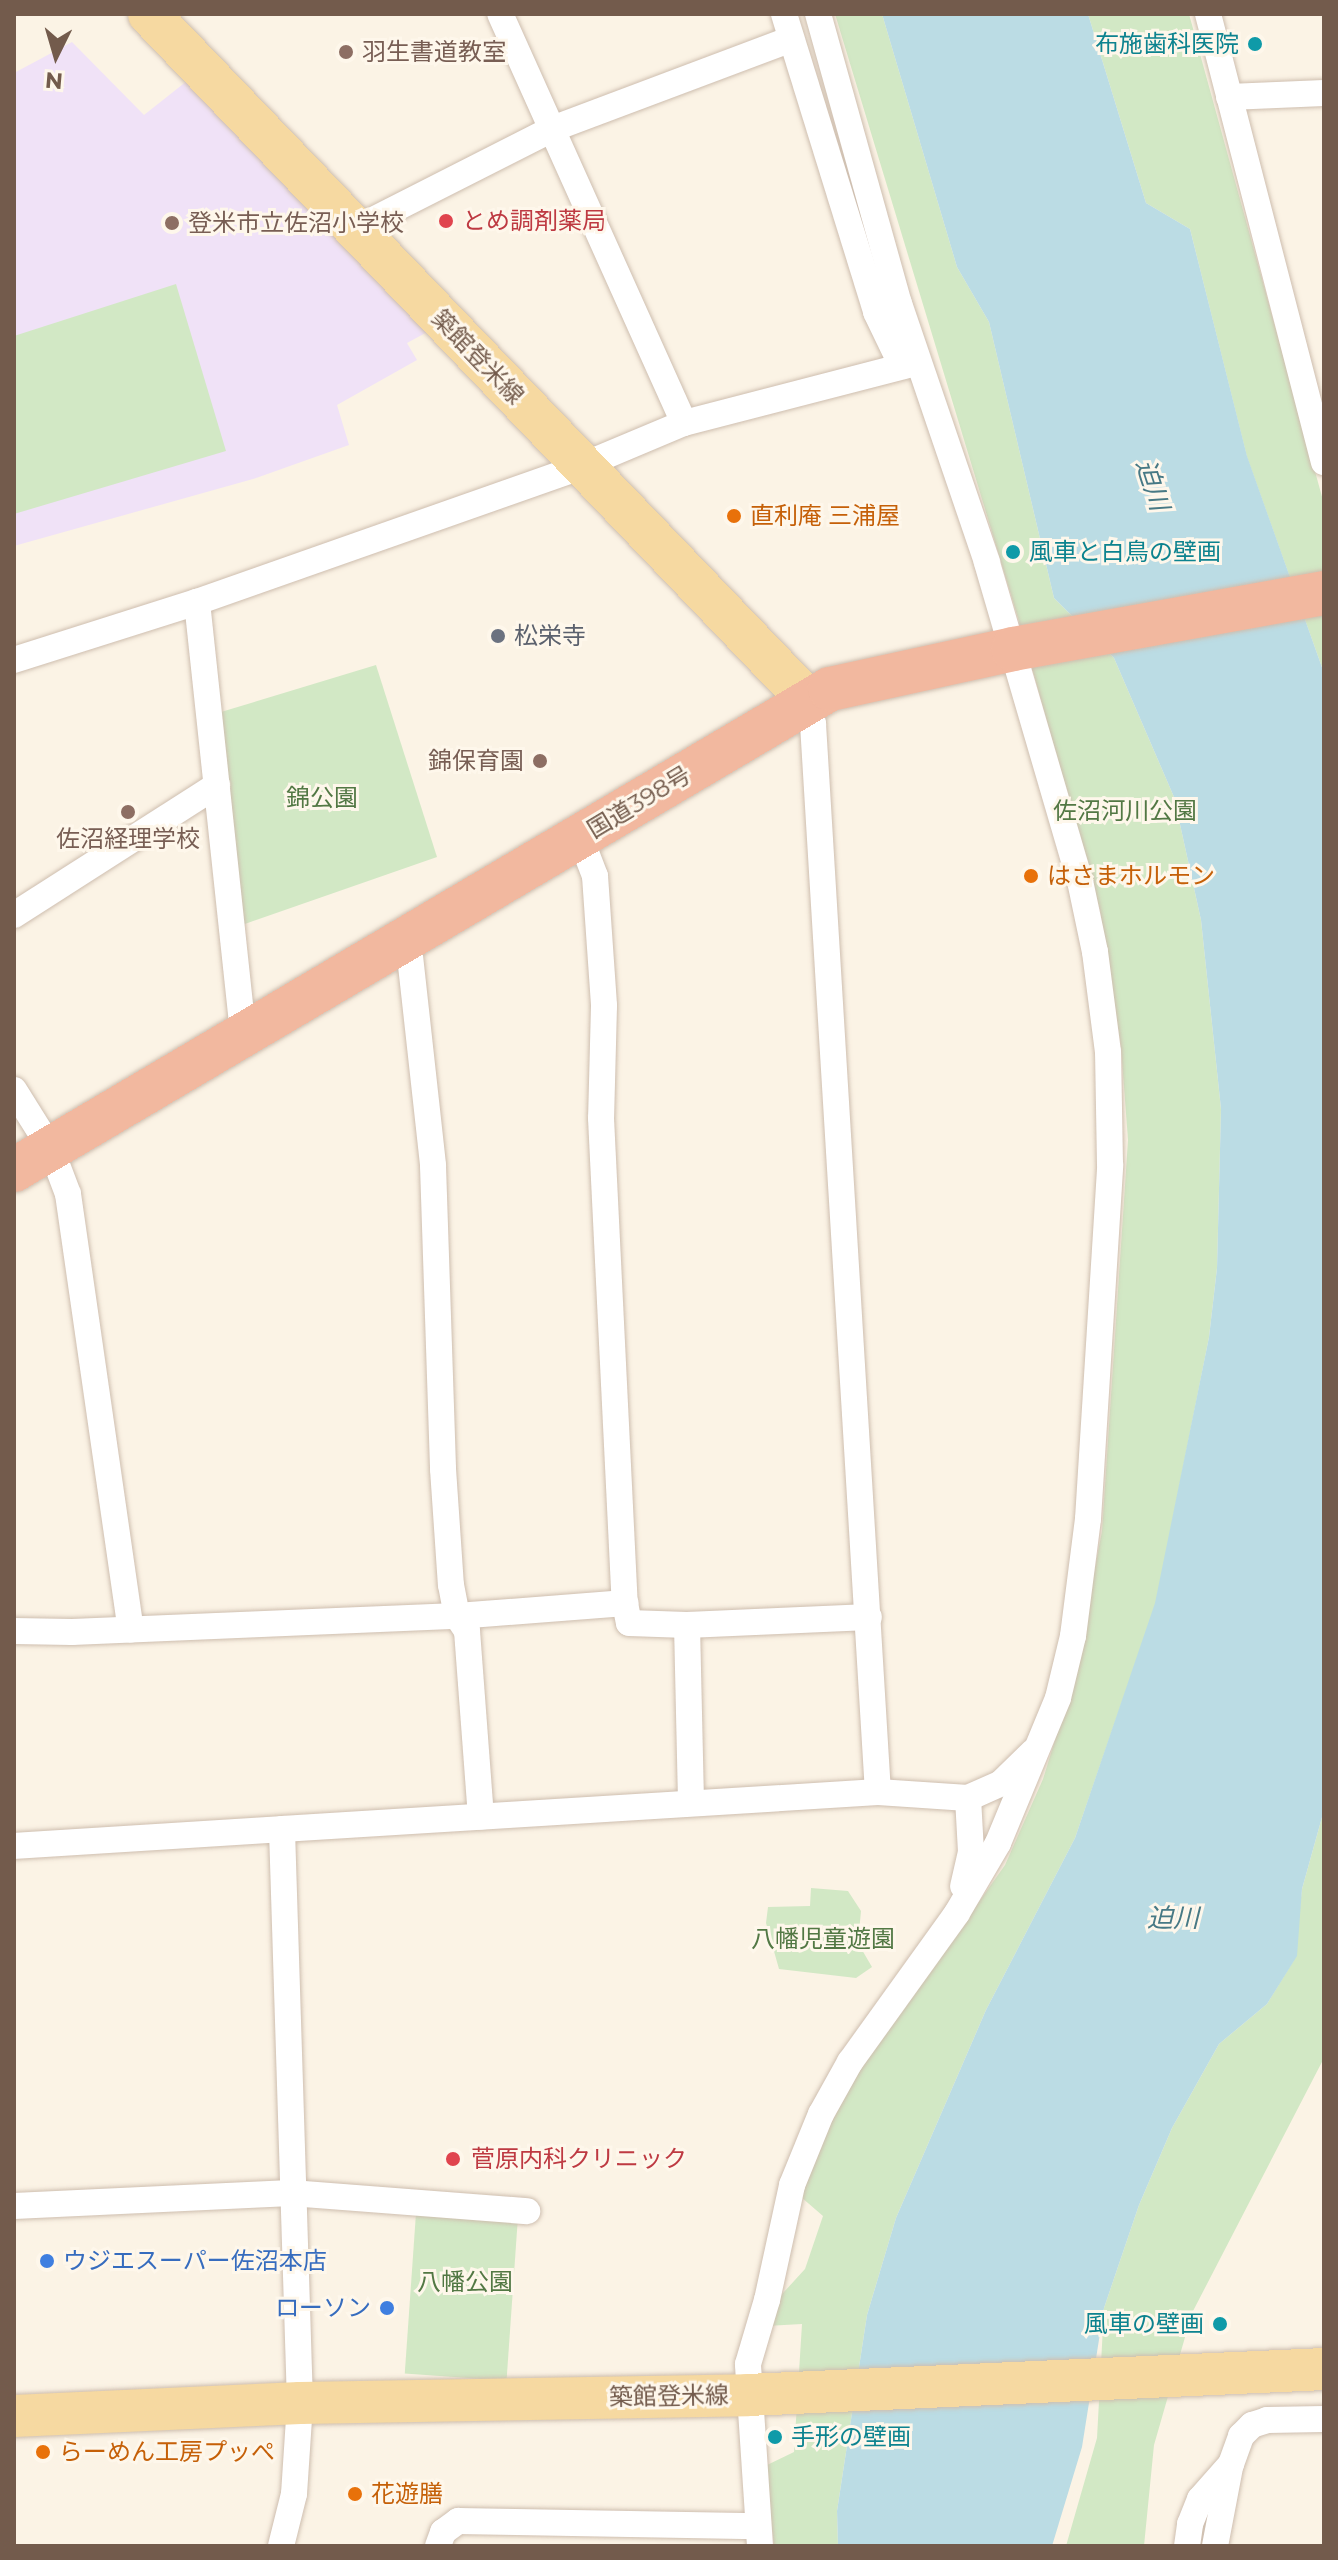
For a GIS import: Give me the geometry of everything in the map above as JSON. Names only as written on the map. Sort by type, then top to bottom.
[{"type":"highway","name":"国道398号","points":[[32,1159],[830,689],[1013,649],[1324,593]]},
{"type":"main road","name":"築館登米線","points":[[149,14],[808,700]]},
{"type":"main road","name":"築館登米線","points":[[14,2416],[300,2403],[748,2395],[1234,2376],[1324,2369]]},
{"type":"street","points":[[500,14],[684,423]]},
{"type":"street","points":[[438,2546],[443,2532],[458,2521],[759,2536],[748,2364],[767,2300],[789,2197],[821,2114],[850,2062],[957,1913],[998,1843],[1042,1742],[1073,1636],[1088,1519],[1103,1310],[1110,1109],[1108,1052],[1095,952],[1080,881],[1013,649],[911,364],[899,304],[818,14]]},
{"type":"street","points":[[1208,14],[1324,462]]},
{"type":"street","points":[[358,231],[367,223],[552,129],[788,26],[876,312],[911,364]]},
{"type":"street","points":[[1229,97],[1324,93]]},
{"type":"street","points":[[14,660],[197,602],[581,465],[684,423],[911,364]]},
{"type":"street","points":[[197,602],[243,1036]]},
{"type":"street","points":[[808,700],[813,724],[878,1792]]},
{"type":"street","points":[[14,915],[217,785]]},
{"type":"street","points":[[580,837],[595,876],[604,1006],[601,1118],[625,1603],[629,1623],[687,1625],[869,1617]]},
{"type":"street","points":[[408,938],[433,1166],[443,1469],[451,1585],[457,1616],[467,1631],[481,1816]]},
{"type":"street","points":[[14,1090],[32,1159],[68,1194],[131,1629]]},
{"type":"street","points":[[14,1631],[457,1616],[625,1603]]},
{"type":"street","points":[[687,1625],[691,1803]]},
{"type":"street","points":[[14,1846],[878,1792],[968,1798],[1001,1783],[1042,1742]]},
{"type":"street","points":[[957,1913],[971,1852],[968,1798]]},
{"type":"street","points":[[281,2546],[294,2494],[300,2403],[291,2193],[282,1829]]},
{"type":"street","points":[[14,2206],[291,2193],[527,2211]]},
{"type":"street","points":[[1215,2546],[1231,2464],[1241,2436],[1252,2425],[1267,2420],[1324,2419]]},
{"type":"street","points":[[1187,2546],[1190,2524],[1200,2499],[1231,2464]]},
{"type":"shaded area","name":"登米市立佐沼小学校","points":[[72,42],[144,115],[192,77],[431,330],[407,343],[417,360],[337,405],[349,445],[253,479],[14,546],[14,73]]},
{"type":"green space","name":"佐沼河川公園","points":[[835,14],[882,14],[957,267],[989,322],[1054,598],[1114,658],[1174,797],[1201,920],[1221,1109],[1217,1268],[1209,1337],[1156,1603],[1075,1838],[986,2010],[896,2218],[867,2315],[837,2511],[838,2546],[774,2546],[765,2466],[794,2452],[802,2324],[766,2326],[773,2304],[805,2269],[823,2216],[801,2197],[828,2129],[858,2073],[1005,1865],[1043,1779],[1073,1682],[1102,1531],[1128,1140],[1121,1047],[1100,910],[1018,618]]},
{"type":"green space","points":[[1088,14],[1189,14],[1324,504],[1324,673],[1247,457],[1190,229],[1146,203]]},
{"type":"green space","points":[[176,284],[226,451],[14,514],[14,336]]},
{"type":"green space","name":"錦公園","points":[[376,665],[437,857],[242,925],[221,712]]},
{"type":"green space","points":[[1324,1810],[1324,2058],[1192,2313],[1154,2445],[1144,2546],[1066,2546],[1097,2438],[1104,2308],[1139,2205],[1172,2128],[1219,2044],[1267,2004],[1294,1960],[1302,1889]]},
{"type":"green space","name":"八幡児童遊園","points":[[811,1888],[848,1891],[861,1911],[858,1943],[872,1967],[856,1978],[779,1969],[766,1923],[768,1907],[810,1906]]},
{"type":"green space","name":"八幡公園","points":[[416,2213],[518,2220],[507,2381],[405,2374]]},
{"type":"water","name":"迫川","points":[[882,14],[1088,14],[1146,203],[1190,229],[1247,456],[1324,673],[1324,1810],[1302,1889],[1297,1956],[1267,2004],[1219,2044],[1172,2128],[1139,2205],[1104,2308],[1082,2447],[1052,2546],[838,2546],[837,2511],[867,2315],[896,2218],[986,2010],[1075,1838],[1155,1603],[1209,1337],[1217,1268],[1221,1109],[1201,920],[1174,797],[1114,658],[1054,598],[989,322],[957,267]]},
{"type":"place","name":"布施歯科医院","points":[[1255,44]]},
{"type":"place","name":"羽生書道教室","points":[[346,52]]},
{"type":"place","name":"とめ調剤薬局","points":[[446,221]]},
{"type":"place","name":"登米市立佐沼小学校","points":[[172,223]]},
{"type":"place","name":"直利庵 三浦屋","points":[[734,516]]},
{"type":"place","name":"風車と白鳥の壁画","points":[[1013,552]]},
{"type":"place","name":"松栄寺","points":[[498,636]]},
{"type":"place","name":"錦保育園","points":[[540,761]]},
{"type":"place","name":"佐沼経理学校","points":[[128,812]]},
{"type":"place","name":"はさまホルモン","points":[[1031,876]]},
{"type":"place","name":"菅原内科クリニック","points":[[453,2159]]},
{"type":"place","name":"ウジエスーパー佐沼本店","points":[[47,2261]]},
{"type":"place","name":"ローソン","points":[[387,2308]]},
{"type":"place","name":"風車の壁画","points":[[1220,2324]]},
{"type":"place","name":"手形の壁画","points":[[775,2437]]},
{"type":"place","name":"らーめん工房プッぺ","points":[[43,2452]]},
{"type":"place","name":"花遊膳","points":[[355,2494]]}]
